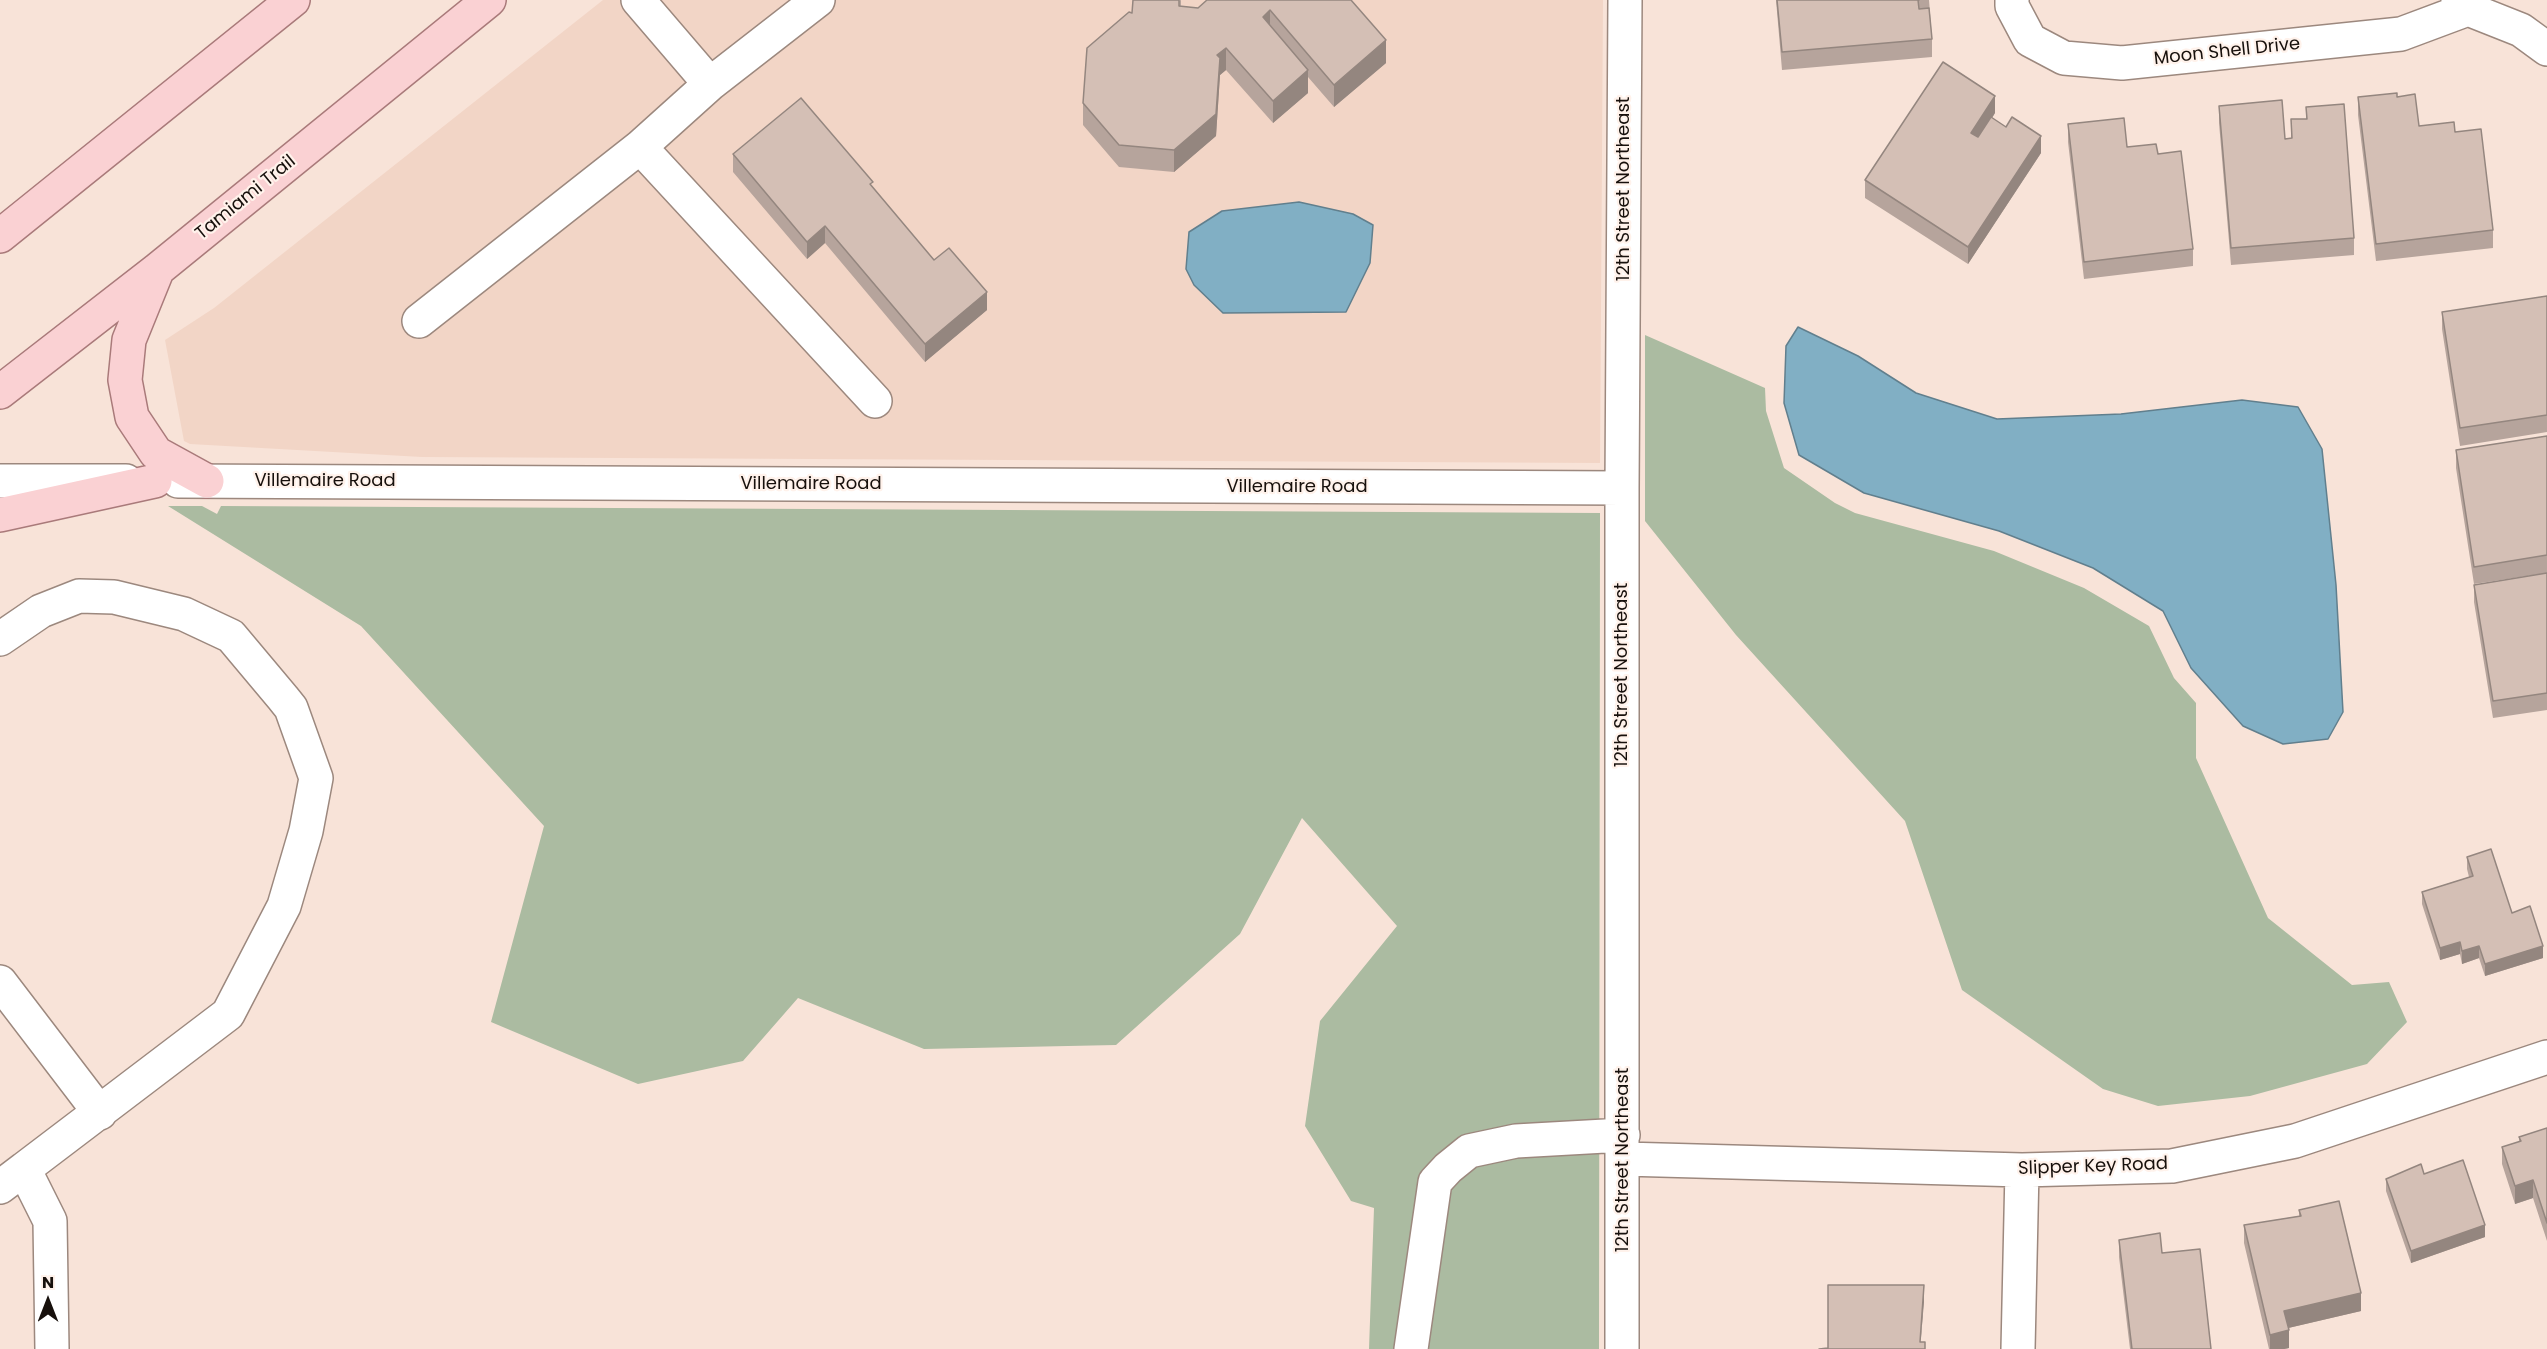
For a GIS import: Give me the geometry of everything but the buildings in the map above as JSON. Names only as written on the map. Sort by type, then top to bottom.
[{"type":"main road","points":[[0,236],[293,0]]},
{"type":"main road","name":"Tamiami Trail","points":[[0,392],[157,270],[489,0]]},
{"type":"main road","points":[[157,270],[129,340],[125,380],[132,417],[156,453],[207,480]]},
{"type":"main road","points":[[0,515],[155,480]]},
{"type":"street","points":[[638,0],[710,84]]},
{"type":"street","points":[[419,321],[640,147],[710,84],[818,0]]},
{"type":"street","name":"12th Street Northeast","points":[[1622,1349],[1622,488],[1625,0]]},
{"type":"street","name":"Moon Shell Drive","points":[[2012,0],[2012,6],[2030,40],[2064,58],[2122,63],[2401,34],[2463,4],[2521,30],[2547,49]]},
{"type":"street","points":[[640,147],[875,401]]},
{"type":"street","name":"Villemaire Road","points":[[0,480],[1622,488]]},
{"type":"street","points":[[0,639],[41,610],[79,596],[114,597],[184,614],[231,636],[283,698],[291,708],[316,778],[306,831],[284,906],[228,1014],[12,1178],[50,1221],[52,1349]]},
{"type":"street","points":[[0,982],[100,1113]]},
{"type":"street","name":"Slipper Key Road","points":[[1411,1349],[1436,1182],[1448,1168],[1469,1151],[1516,1141],[2022,1170],[2172,1166],[2295,1141],[2547,1057]]},
{"type":"street","points":[[2018,1349],[2022,1170]]},
{"type":"shaded area","points":[[603,0],[1603,0],[1600,463],[422,457],[190,444],[184,441],[165,340],[214,308]]},
{"type":"green space","points":[[1645,335],[1765,388],[1766,411],[1784,468],[1835,503],[1855,513],[1994,551],[2084,588],[2149,626],[2174,678],[2196,703],[2196,758],[2268,918],[2352,985],[2389,982],[2407,1022],[2367,1064],[2250,1096],[2158,1106],[2103,1089],[1962,990],[1905,821],[1736,635],[1645,521]]},
{"type":"green space","points":[[168,506],[202,506],[217,514],[221,506],[1600,513],[1599,1349],[1369,1349],[1374,1208],[1351,1201],[1305,1126],[1320,1021],[1397,926],[1302,818],[1240,934],[1116,1045],[924,1049],[798,998],[743,1061],[638,1084],[491,1022],[544,826],[361,626]]},
{"type":"water","points":[[1299,202],[1353,214],[1373,225],[1370,263],[1346,312],[1223,313],[1194,285],[1186,269],[1189,232],[1222,211]]},
{"type":"water","points":[[1798,327],[1858,356],[1916,393],[1997,419],[2121,414],[2242,400],[2298,407],[2322,449],[2336,585],[2343,712],[2328,739],[2283,744],[2243,726],[2191,668],[2163,611],[2093,568],[1999,531],[1864,493],[1799,455],[1784,403],[1786,346]]}]
